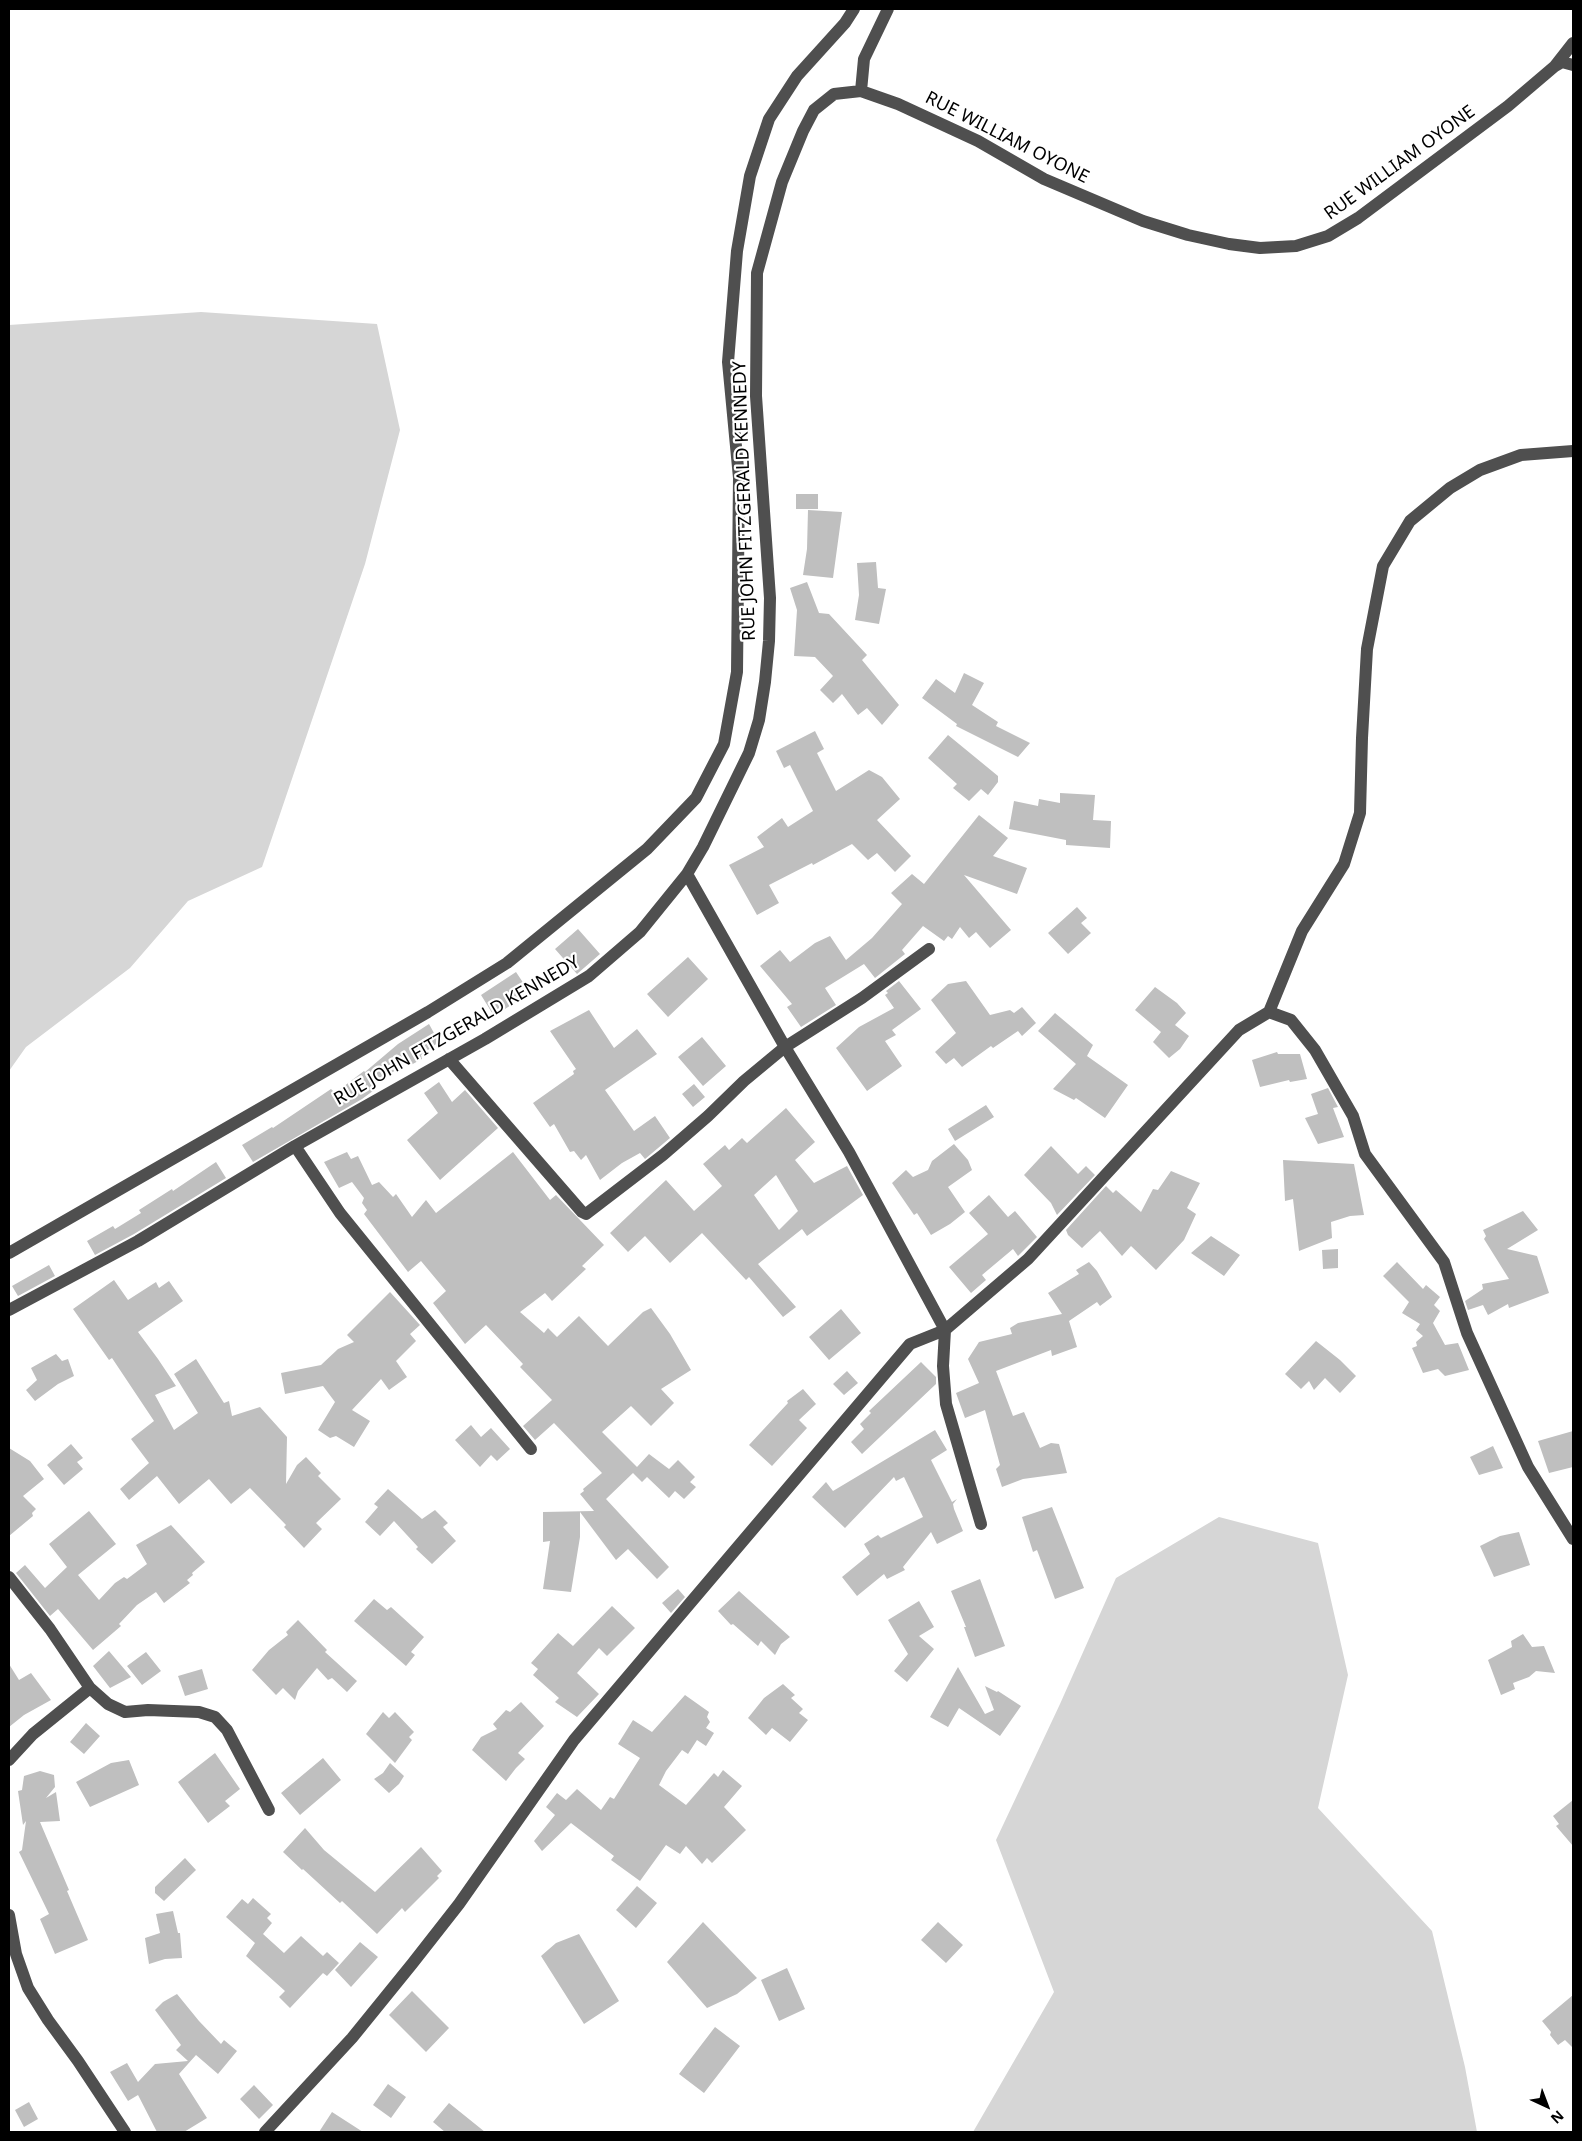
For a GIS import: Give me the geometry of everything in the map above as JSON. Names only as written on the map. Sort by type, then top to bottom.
[{"type":"street","points":[[9,1253],[428,1012],[507,963],[647,849],[696,798],[724,744],[737,672],[739,478],[728,362],[737,251],[750,176],[769,120],[797,76],[845,23],[854,9]]},
{"type":"street","points":[[861,91],[864,59],[888,9]]},
{"type":"street","name":"RUE WILLIAM OYONE","points":[[861,91],[898,104],[957,131],[1044,179],[1134,217],[1188,235],[1260,248],[1296,246],[1328,236],[1358,218],[1508,106],[1555,66],[1573,43]]},
{"type":"street","points":[[1555,66],[1562,62],[1573,65]]},
{"type":"street","name":"RUE JOHN FITZGERALD KENNEDY","points":[[9,1310],[138,1241],[294,1146],[449,1059],[589,976],[640,932],[687,874],[749,753],[759,720],[765,682],[769,641],[770,598],[756,396],[757,274],[782,182],[803,131],[814,110],[834,94],[861,91]]},
{"type":"street","points":[[265,2132],[352,2038],[418,1957],[459,1904],[574,1740],[910,1344],[945,1330],[1028,1259],[1239,1030],[1269,1012],[1302,931],[1344,864],[1360,812],[1367,649],[1383,566],[1410,521],[1450,488],[1480,470],[1521,455],[1573,451]]},
{"type":"street","points":[[687,874],[785,1047],[848,1152],[945,1330],[943,1366],[946,1404],[981,1524]]},
{"type":"street","points":[[449,1059],[582,1212],[586,1214],[663,1155],[708,1116],[744,1081],[785,1047],[862,998],[929,948]]},
{"type":"street","points":[[1269,1012],[1291,1020],[1315,1050],[1353,1116],[1364,1154],[1444,1262],[1467,1333],[1528,1467],[1573,1539]]},
{"type":"street","points":[[294,1146],[340,1213],[531,1449]]},
{"type":"street","points":[[9,1577],[50,1629],[90,1688],[108,1704],[125,1712],[148,1710],[199,1712],[215,1717],[227,1730],[269,1810]]},
{"type":"street","points":[[9,1760],[33,1734],[90,1688]]},
{"type":"street","points":[[9,1915],[16,1954],[28,1988],[125,2132]]},
{"type":"shaded area","points":[[201,312],[377,324],[400,430],[365,564],[262,867],[188,901],[130,968],[26,1047],[9,1071],[9,325]]},
{"type":"shaded area","points":[[1219,1517],[1318,1543],[1348,1675],[1318,1808],[1432,1931],[1465,2067],[1477,2132],[973,2132],[1054,1992],[996,1840],[1060,1704],[1116,1578]]},
{"type":"building","points":[[796,494],[818,494],[818,509],[796,509]]},
{"type":"building","points":[[808,510],[842,512],[833,578],[803,575],[807,549]]},
{"type":"building","points":[[876,562],[878,588],[886,589],[879,624],[855,620],[859,595],[857,563]]},
{"type":"building","points":[[807,582],[819,613],[829,614],[867,655],[862,660],[899,705],[882,725],[867,708],[858,715],[842,694],[833,703],[820,690],[833,676],[815,657],[794,656],[797,610],[790,588]]},
{"type":"building","points":[[964,673],[984,683],[972,705],[998,722],[996,726],[1030,743],[1018,757],[956,726],[957,724],[922,698],[936,679],[955,693]]},
{"type":"building","points":[[815,731],[824,749],[817,753],[836,791],[869,770],[882,777],[900,799],[877,820],[911,856],[895,872],[877,853],[868,860],[852,844],[813,865],[812,863],[769,885],[779,903],[757,915],[729,865],[764,847],[757,837],[782,818],[788,827],[813,811],[790,765],[784,768],[776,751]]},
{"type":"building","points":[[948,735],[998,776],[998,782],[988,795],[981,789],[969,801],[953,788],[957,784],[928,758]]},
{"type":"building","points":[[1060,793],[1095,795],[1093,820],[1111,821],[1110,848],[1066,845],[1066,840],[1009,829],[1014,801],[1038,806],[1039,799],[1060,803]]},
{"type":"building","points":[[979,815],[1008,838],[993,856],[1027,868],[1017,894],[964,875],[1011,930],[990,948],[976,932],[969,938],[960,927],[952,939],[948,936],[944,941],[923,926],[902,950],[905,954],[875,978],[864,964],[825,988],[836,1005],[801,1027],[787,1007],[792,1004],[760,966],[780,950],[790,962],[815,943],[830,936],[846,960],[872,938],[902,904],[891,893],[912,874],[924,884]]},
{"type":"building","points":[[1077,907],[1087,918],[1081,923],[1091,933],[1068,954],[1048,933]]},
{"type":"building","points":[[578,929],[600,954],[577,974],[555,949]]},
{"type":"building","points":[[688,957],[708,979],[668,1017],[647,994]]},
{"type":"building","points":[[516,972],[530,993],[494,1016],[481,995]]},
{"type":"building","points":[[899,981],[921,1009],[892,1030],[896,1035],[885,1041],[902,1066],[867,1091],[836,1048],[859,1027],[894,1008],[885,995],[888,993],[886,991]]},
{"type":"building","points":[[966,981],[990,1015],[1010,1010],[1014,1013],[1022,1007],[1036,1023],[1022,1036],[1018,1031],[993,1048],[991,1046],[962,1067],[954,1058],[946,1064],[935,1052],[956,1033],[931,1000],[948,984]]},
{"type":"building","points":[[1155,987],[1177,1003],[1186,1013],[1175,1025],[1189,1036],[1180,1049],[1169,1058],[1153,1042],[1161,1032],[1135,1010]]},
{"type":"building","points":[[589,1010],[614,1048],[637,1029],[657,1054],[605,1090],[634,1131],[655,1116],[670,1138],[645,1159],[640,1153],[622,1163],[600,1180],[586,1155],[581,1160],[574,1151],[570,1152],[554,1124],[550,1127],[533,1103],[574,1074],[573,1071],[576,1069],[550,1031]]},
{"type":"building","points":[[1055,1013],[1093,1045],[1087,1056],[1128,1085],[1105,1118],[1076,1098],[1074,1100],[1053,1089],[1076,1064],[1038,1031]]},
{"type":"building","points":[[429,1024],[439,1042],[421,1055],[422,1059],[409,1066],[407,1063],[374,1084],[377,1088],[362,1099],[253,1162],[242,1145],[273,1128],[331,1089],[335,1093],[365,1072],[398,1044]]},
{"type":"building","points":[[702,1037],[726,1066],[703,1086],[678,1057]]},
{"type":"building","points":[[1277,1052],[1278,1054],[1300,1054],[1307,1079],[1290,1082],[1289,1080],[1260,1087],[1252,1060]]},
{"type":"building","points":[[439,1082],[452,1102],[465,1090],[498,1128],[440,1180],[407,1140],[438,1113],[424,1093]]},
{"type":"building","points":[[694,1084],[705,1097],[693,1107],[682,1094]]},
{"type":"building","points":[[1328,1088],[1338,1107],[1333,1108],[1344,1137],[1318,1144],[1305,1118],[1318,1114],[1311,1094]]},
{"type":"building","points":[[986,1105],[994,1117],[955,1141],[948,1129]]},
{"type":"building","points":[[786,1108],[815,1142],[795,1160],[814,1183],[847,1166],[863,1195],[807,1236],[802,1229],[758,1264],[796,1307],[783,1317],[749,1277],[746,1280],[702,1233],[670,1263],[645,1236],[628,1252],[610,1233],[666,1180],[694,1211],[722,1186],[703,1164],[725,1145],[729,1150],[742,1138],[747,1143]],"holes":[[[776,1175],[798,1211],[779,1230],[754,1195]]]},
{"type":"building","points":[[954,1144],[968,1160],[972,1170],[948,1187],[965,1212],[950,1224],[931,1235],[917,1213],[914,1215],[892,1183],[906,1170],[913,1177],[928,1170],[932,1161]]},
{"type":"building","points":[[1051,1146],[1078,1174],[1086,1166],[1095,1175],[1057,1215],[1051,1203],[1024,1175]]},
{"type":"building","points":[[347,1152],[351,1159],[358,1156],[372,1185],[379,1182],[393,1197],[396,1194],[412,1217],[426,1200],[436,1213],[513,1152],[550,1200],[556,1195],[604,1245],[582,1266],[586,1269],[552,1301],[545,1293],[520,1312],[544,1333],[548,1328],[557,1337],[579,1316],[608,1346],[643,1312],[651,1308],[670,1334],[691,1370],[661,1389],[674,1403],[651,1426],[631,1406],[602,1432],[637,1467],[649,1454],[669,1469],[678,1460],[695,1477],[690,1482],[696,1487],[684,1499],[675,1491],[669,1498],[647,1477],[642,1482],[633,1473],[606,1499],[669,1567],[657,1579],[628,1549],[616,1560],[580,1512],[580,1537],[571,1592],[543,1589],[550,1541],[543,1542],[543,1512],[594,1511],[580,1494],[584,1491],[583,1489],[602,1473],[554,1423],[535,1440],[523,1426],[552,1400],[520,1367],[523,1364],[486,1325],[465,1344],[433,1303],[446,1291],[421,1261],[408,1272],[364,1214],[367,1210],[362,1203],[364,1198],[352,1182],[339,1188],[324,1162]]},
{"type":"building","points":[[1283,1160],[1354,1164],[1364,1215],[1350,1216],[1331,1222],[1332,1238],[1299,1251],[1293,1199],[1285,1201]]},
{"type":"building","points":[[216,1162],[226,1178],[134,1234],[95,1255],[87,1241],[113,1226],[115,1229],[141,1213],[139,1210],[172,1189],[173,1191]]},
{"type":"building","points":[[1171,1171],[1200,1183],[1187,1208],[1196,1214],[1184,1240],[1156,1270],[1131,1246],[1122,1256],[1100,1231],[1082,1248],[1068,1235],[1066,1230],[1106,1186],[1113,1193],[1116,1190],[1141,1212],[1153,1189],[1158,1190]]},
{"type":"building","points":[[989,1195],[1008,1217],[1015,1211],[1037,1237],[1018,1256],[1013,1249],[982,1275],[986,1280],[971,1293],[949,1267],[988,1234],[969,1213]]},
{"type":"building","points":[[1523,1211],[1538,1230],[1507,1249],[1537,1256],[1549,1293],[1509,1308],[1508,1304],[1488,1315],[1483,1305],[1468,1310],[1465,1301],[1483,1289],[1482,1284],[1509,1279],[1484,1239],[1486,1236],[1483,1230]]},
{"type":"building","points":[[1211,1236],[1240,1255],[1224,1276],[1191,1253]]},
{"type":"building","points":[[1338,1249],[1338,1268],[1323,1269],[1322,1250]]},
{"type":"building","points":[[1089,1262],[1097,1271],[1112,1297],[1100,1306],[1097,1302],[1069,1321],[1077,1347],[1052,1356],[1051,1350],[996,1371],[1013,1416],[1024,1412],[1040,1448],[1051,1443],[1059,1444],[1067,1473],[1023,1479],[1002,1487],[996,1469],[1000,1465],[985,1410],[965,1418],[956,1393],[979,1383],[968,1359],[979,1342],[1012,1334],[1010,1328],[1018,1323],[1062,1314],[1048,1293],[1079,1274],[1076,1270]]},
{"type":"building","points":[[1397,1262],[1423,1289],[1426,1285],[1440,1297],[1434,1305],[1440,1311],[1433,1323],[1445,1345],[1458,1343],[1469,1370],[1445,1376],[1438,1369],[1423,1373],[1412,1348],[1417,1346],[1416,1342],[1423,1336],[1416,1330],[1420,1324],[1402,1313],[1409,1302],[1383,1276]]},
{"type":"building","points":[[49,1265],[55,1276],[18,1296],[12,1286]]},
{"type":"building","points":[[114,1280],[128,1300],[156,1282],[159,1288],[169,1281],[183,1301],[138,1332],[176,1386],[155,1395],[174,1430],[198,1413],[174,1374],[196,1359],[224,1403],[229,1401],[232,1416],[260,1407],[287,1437],[286,1484],[297,1465],[306,1457],[321,1473],[318,1476],[341,1499],[316,1523],[322,1529],[304,1548],[284,1527],[286,1525],[250,1488],[231,1504],[209,1479],[179,1504],[157,1476],[129,1500],[120,1489],[149,1463],[131,1439],[154,1421],[112,1358],[109,1360],[73,1309]]},
{"type":"building","points":[[390,1292],[420,1325],[410,1334],[416,1341],[396,1361],[407,1377],[389,1390],[381,1379],[352,1410],[370,1421],[354,1447],[336,1436],[330,1438],[318,1430],[335,1402],[323,1386],[285,1394],[281,1373],[321,1365],[338,1349],[354,1342],[347,1335]]},
{"type":"building","points":[[841,1309],[861,1333],[829,1360],[809,1337]]},
{"type":"building","points":[[1316,1341],[1340,1360],[1356,1376],[1340,1393],[1325,1378],[1314,1390],[1309,1381],[1301,1389],[1285,1374]]},
{"type":"building","points":[[56,1354],[62,1361],[68,1359],[74,1376],[58,1384],[35,1401],[26,1390],[37,1380],[31,1368]]},
{"type":"building","points":[[921,1362],[936,1377],[936,1384],[862,1454],[851,1442],[864,1429],[860,1424],[871,1413],[869,1411]]},
{"type":"building","points":[[847,1371],[858,1383],[844,1395],[833,1384]]},
{"type":"building","points":[[803,1389],[816,1404],[799,1420],[807,1428],[772,1466],[749,1445],[788,1403],[787,1401]]},
{"type":"building","points":[[471,1425],[481,1437],[491,1428],[510,1449],[497,1461],[491,1455],[480,1467],[455,1440]]},
{"type":"building","points":[[935,1430],[947,1450],[931,1460],[952,1502],[957,1499],[953,1504],[963,1531],[937,1544],[931,1532],[903,1567],[905,1570],[887,1579],[884,1574],[857,1596],[842,1577],[870,1554],[864,1544],[878,1535],[881,1538],[923,1517],[904,1477],[896,1481],[894,1477],[845,1528],[812,1497],[826,1482],[833,1491]]},
{"type":"building","points":[[1573,1431],[1573,1467],[1549,1473],[1538,1441]]},
{"type":"building","points":[[71,1444],[83,1458],[77,1462],[83,1469],[64,1485],[47,1465]]},
{"type":"building","points":[[1493,1446],[1503,1468],[1479,1475],[1470,1457]]},
{"type":"building","points":[[9,1448],[30,1461],[44,1479],[23,1496],[36,1509],[32,1513],[33,1516],[9,1536]]},
{"type":"building","points":[[388,1489],[422,1519],[435,1510],[448,1523],[443,1527],[456,1541],[432,1564],[416,1549],[418,1547],[394,1521],[380,1536],[365,1522],[378,1507],[374,1504]]},
{"type":"building","points":[[1052,1507],[1084,1588],[1055,1599],[1037,1550],[1033,1552],[1022,1517]]},
{"type":"building","points":[[89,1511],[116,1544],[78,1575],[99,1600],[115,1583],[124,1577],[127,1579],[147,1564],[136,1545],[171,1525],[205,1562],[187,1580],[190,1583],[164,1603],[156,1592],[137,1605],[119,1624],[121,1626],[93,1650],[58,1609],[50,1616],[16,1573],[25,1565],[45,1588],[67,1567],[49,1544]]},
{"type":"building","points":[[1519,1532],[1530,1565],[1494,1577],[1480,1546],[1500,1536]]},
{"type":"building","points":[[980,1579],[1005,1646],[975,1657],[964,1627],[966,1627],[951,1591]]},
{"type":"building","points":[[678,1589],[685,1597],[671,1613],[662,1603]]},
{"type":"building","points":[[739,1591],[790,1637],[781,1644],[775,1655],[761,1641],[758,1646],[733,1624],[731,1625],[718,1611]]},
{"type":"building","points":[[374,1599],[387,1610],[391,1607],[424,1637],[411,1652],[415,1655],[406,1666],[354,1621]]},
{"type":"building","points":[[919,1601],[934,1627],[919,1636],[934,1649],[907,1682],[894,1671],[908,1654],[888,1620]]},
{"type":"building","points":[[612,1606],[635,1628],[607,1656],[599,1648],[577,1673],[599,1694],[577,1717],[555,1702],[559,1698],[533,1675],[538,1669],[531,1663],[558,1633],[573,1646]]},
{"type":"building","points":[[298,1620],[327,1650],[325,1652],[357,1681],[347,1692],[332,1678],[328,1680],[317,1668],[298,1691],[295,1700],[283,1688],[276,1695],[252,1670],[269,1650],[288,1635],[286,1632]]},
{"type":"building","points":[[1523,1634],[1532,1647],[1544,1646],[1555,1673],[1536,1671],[1529,1677],[1513,1683],[1515,1689],[1501,1695],[1488,1660],[1512,1647],[1511,1641]]},
{"type":"building","points":[[109,1651],[131,1677],[110,1688],[93,1666]]},
{"type":"building","points":[[146,1652],[161,1671],[142,1685],[127,1666]]},
{"type":"building","points":[[9,1664],[19,1680],[31,1673],[51,1700],[24,1715],[9,1727]]},
{"type":"building","points":[[958,1667],[985,1714],[994,1710],[985,1686],[998,1691],[1021,1706],[1000,1736],[959,1708],[948,1727],[930,1717]]},
{"type":"building","points":[[202,1669],[208,1689],[185,1696],[178,1676]]},
{"type":"building","points":[[783,1684],[795,1695],[791,1698],[803,1709],[799,1713],[808,1720],[790,1742],[772,1728],[766,1735],[748,1718],[764,1698]]},
{"type":"building","points":[[685,1695],[709,1712],[707,1717],[710,1722],[706,1728],[714,1733],[706,1746],[697,1740],[688,1754],[682,1750],[666,1771],[659,1785],[686,1805],[714,1773],[718,1777],[723,1770],[742,1786],[724,1807],[746,1830],[712,1863],[707,1858],[702,1864],[686,1846],[680,1854],[666,1845],[640,1881],[611,1860],[614,1856],[571,1823],[542,1851],[534,1841],[555,1815],[546,1807],[557,1793],[566,1800],[577,1789],[601,1810],[610,1797],[614,1799],[640,1758],[618,1744],[633,1720],[652,1732]]},
{"type":"building","points":[[521,1702],[544,1726],[518,1753],[525,1759],[506,1781],[472,1750],[481,1737],[497,1729],[493,1724],[506,1710],[510,1712]]},
{"type":"building","points":[[383,1712],[389,1718],[395,1712],[414,1732],[409,1737],[412,1740],[395,1763],[366,1734]]},
{"type":"building","points":[[86,1723],[100,1736],[84,1754],[70,1742]]},
{"type":"building","points":[[215,1753],[240,1789],[225,1801],[230,1806],[208,1823],[178,1782]]},
{"type":"building","points":[[323,1758],[341,1780],[300,1815],[281,1793]]},
{"type":"building","points":[[129,1760],[139,1785],[90,1807],[76,1782],[111,1763]]},
{"type":"building","points":[[390,1763],[404,1776],[399,1784],[389,1793],[374,1779],[383,1773]]},
{"type":"building","points":[[40,1771],[54,1775],[55,1787],[46,1798],[56,1792],[60,1821],[40,1822],[88,1940],[55,1954],[40,1919],[49,1914],[19,1852],[22,1850],[26,1821],[23,1825],[18,1791],[22,1790],[24,1776]]},
{"type":"building","points":[[1573,1800],[1573,1846],[1556,1826],[1559,1824],[1553,1816]]},
{"type":"building","points":[[305,1828],[324,1850],[375,1892],[421,1847],[442,1871],[437,1876],[439,1878],[405,1912],[402,1908],[377,1934],[342,1901],[340,1903],[283,1852]]},
{"type":"building","points":[[185,1858],[196,1870],[164,1901],[155,1893],[155,1887]]},
{"type":"building","points":[[637,1886],[657,1903],[636,1928],[616,1910]]},
{"type":"building","points":[[253,1898],[271,1914],[267,1918],[272,1923],[263,1934],[284,1953],[301,1936],[323,1956],[327,1952],[339,1963],[327,1976],[323,1973],[290,2008],[279,1997],[285,1991],[246,1956],[255,1943],[226,1917],[242,1899],[248,1904]]},
{"type":"building","points":[[173,1911],[178,1933],[180,1933],[182,1958],[165,1959],[149,1964],[145,1938],[160,1933],[156,1914]]},
{"type":"building","points":[[703,1922],[757,1978],[737,1994],[707,2008],[667,1962]]},
{"type":"building","points":[[938,1922],[963,1945],[946,1963],[921,1940]]},
{"type":"building","points":[[579,1934],[619,2001],[584,2024],[541,1956],[556,1943]]},
{"type":"building","points":[[360,1942],[378,1957],[351,1987],[335,1970]]},
{"type":"building","points":[[787,1968],[805,2009],[779,2021],[761,1980]]},
{"type":"building","points":[[412,1991],[449,2028],[426,2052],[389,2015]]},
{"type":"building","points":[[177,1994],[221,2044],[224,2040],[237,2051],[218,2074],[196,2055],[179,2074],[207,2118],[184,2132],[157,2132],[138,2095],[128,2101],[110,2072],[127,2063],[138,2082],[155,2064],[188,2061],[176,2050],[181,2045],[155,2010],[163,2002]]},
{"type":"building","points":[[1573,1995],[1573,2048],[1565,2040],[1558,2045],[1542,2021]]},
{"type":"building","points":[[715,2027],[740,2046],[704,2093],[679,2074]]},
{"type":"building","points":[[388,2084],[406,2097],[391,2118],[373,2105]]},
{"type":"building","points":[[254,2085],[273,2105],[259,2119],[240,2099]]},
{"type":"building","points":[[29,2102],[38,2119],[24,2127],[15,2110]]},
{"type":"building","points":[[449,2103],[485,2132],[445,2132],[433,2122]]},
{"type":"building","points":[[332,2112],[363,2132],[319,2132]]}]
